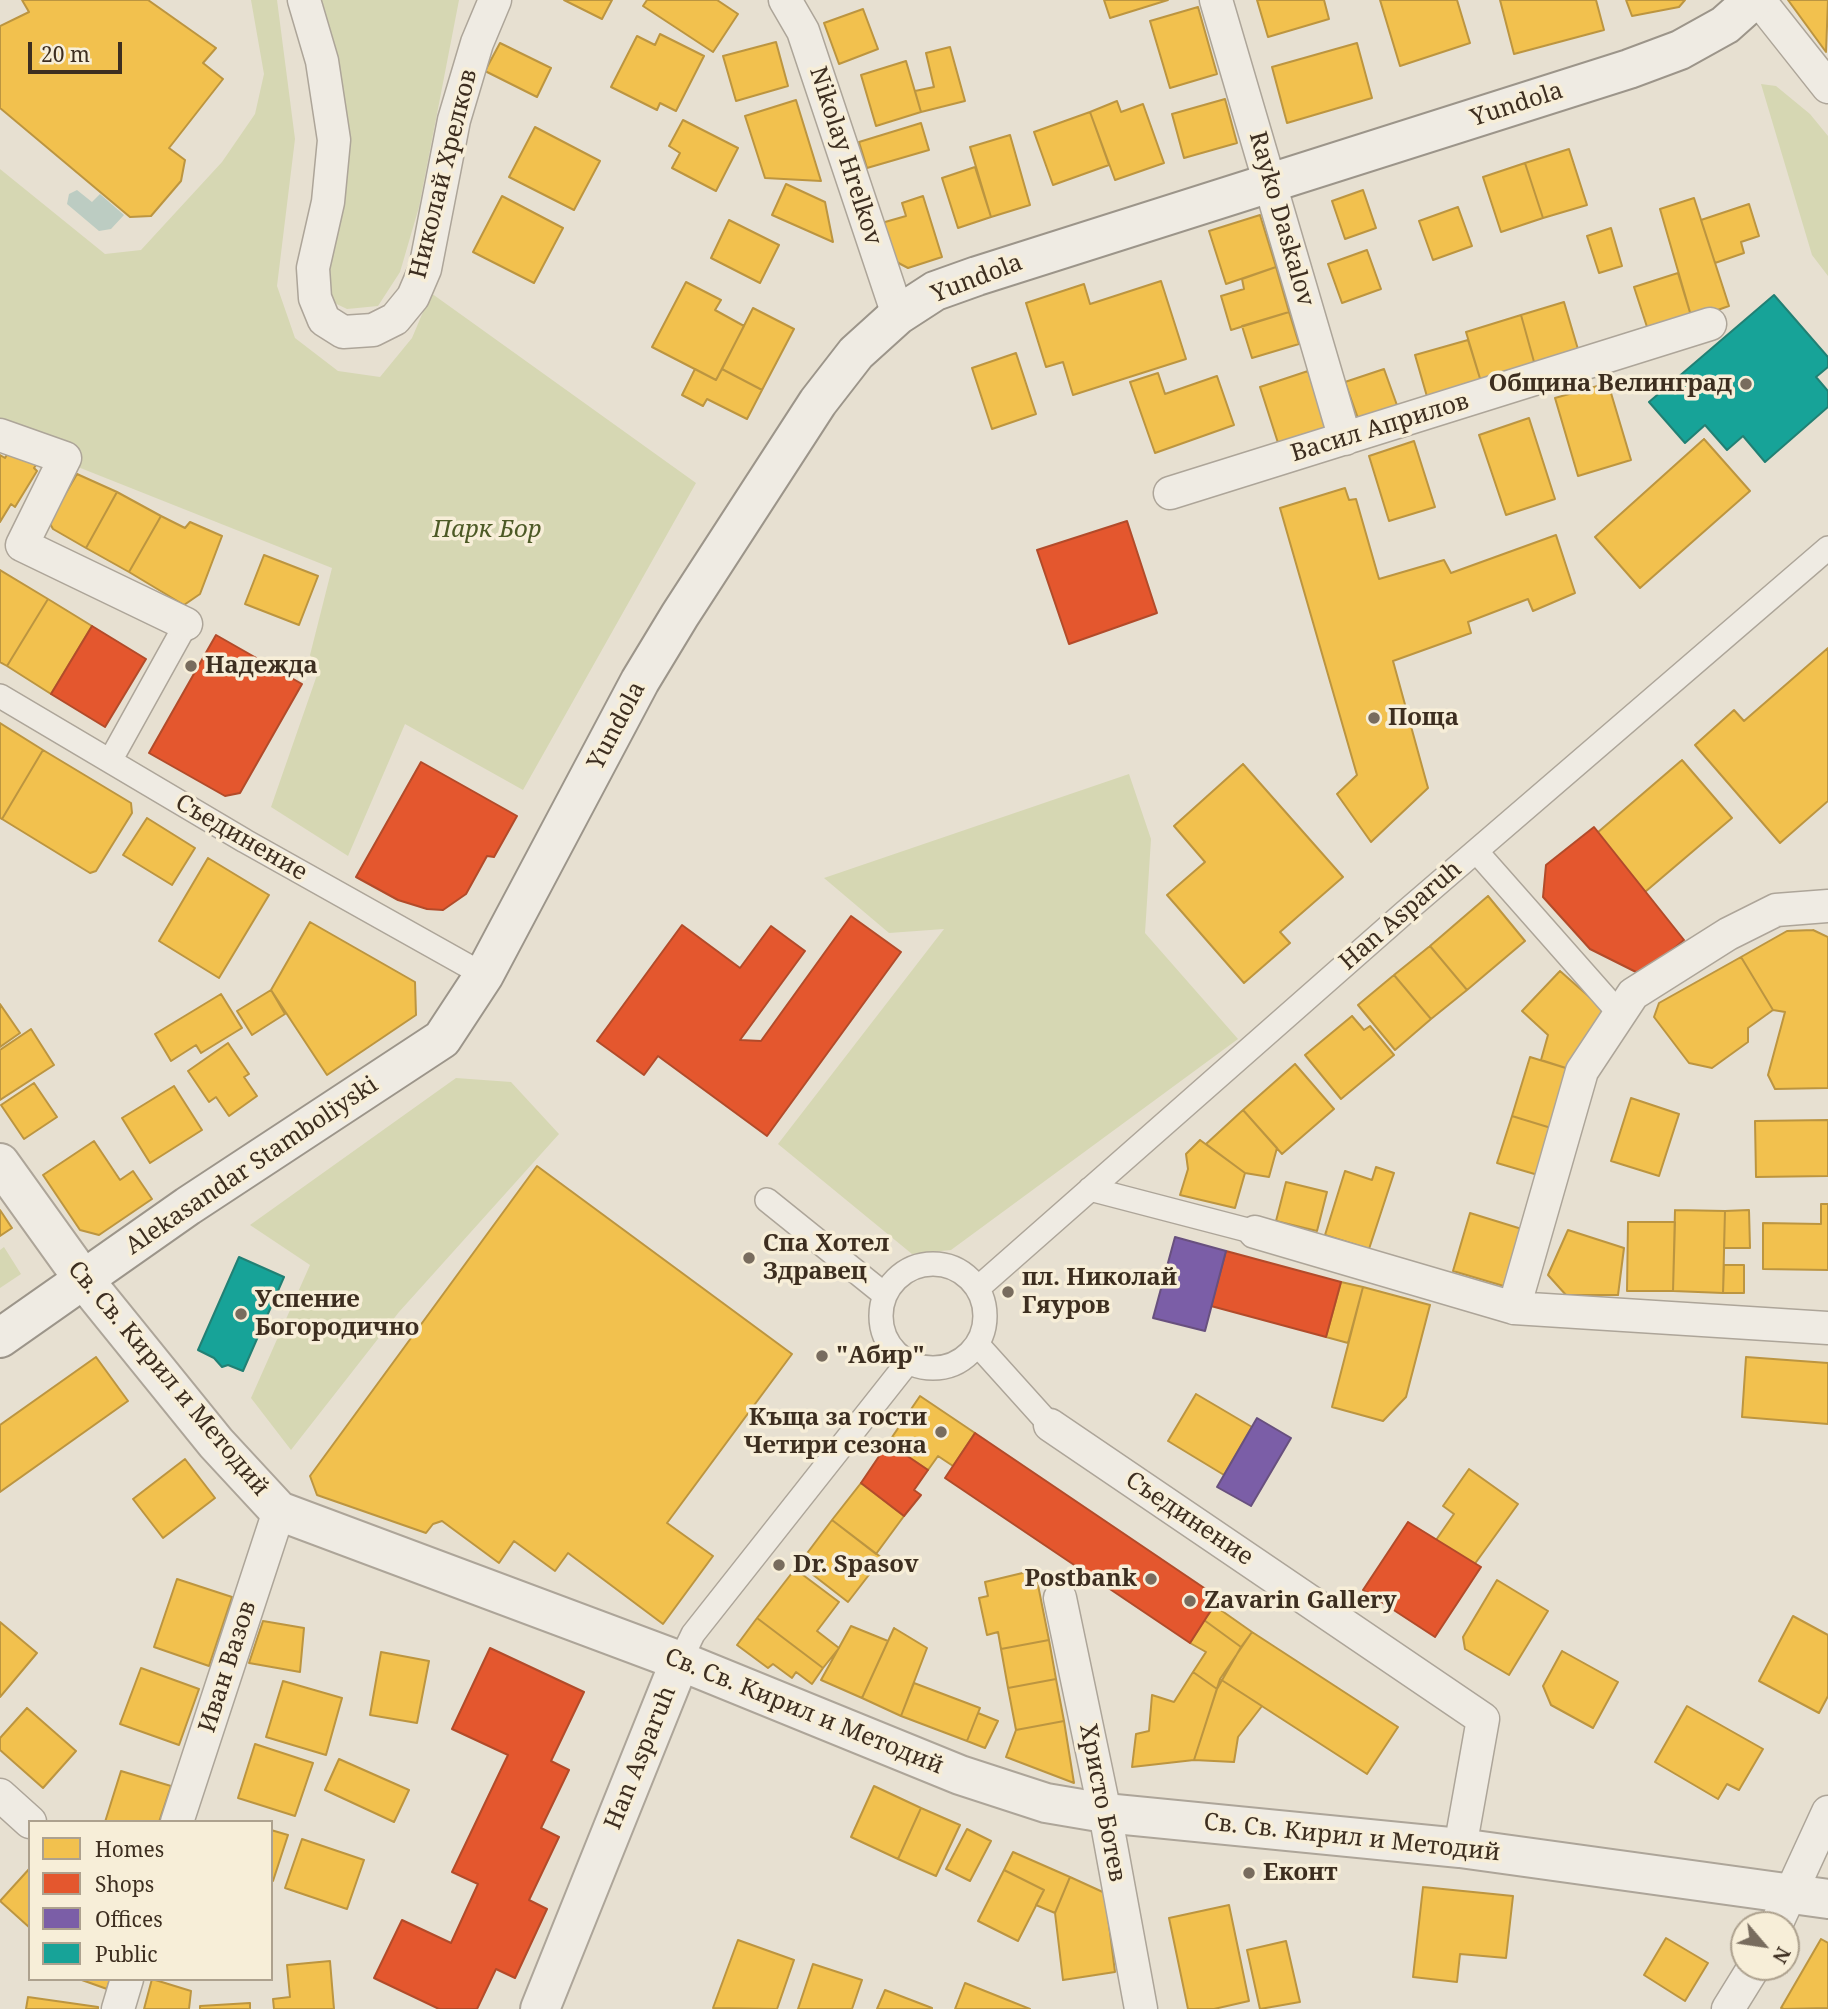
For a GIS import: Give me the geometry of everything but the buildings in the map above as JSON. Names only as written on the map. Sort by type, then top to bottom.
[{"type":"street","name":"Николай Хрелков","points":[[304,0],[322,61],[334,140],[328,202],[313,268],[315,298],[324,320],[343,332],[373,330],[395,319],[413,297],[425,270],[454,120],[477,43],[495,0]]},
{"type":"street","name":"Nikolay Hrelkov","points":[[785,0],[803,30],[898,315]]},
{"type":"street","name":"Rayko Daskalov","points":[[1216,0],[1345,439]]},
{"type":"street","name":"Yundola","points":[[484,975],[640,681],[680,615],[818,402],[856,353],[898,315],[935,291],[977,276],[1640,65],[1679,50],[1726,25],[1753,0]]},
{"type":"street","points":[[1759,0],[1828,87]]},
{"type":"street","name":"Васил Априлов","points":[[1170,493],[1710,324]]},
{"type":"street","points":[[0,435],[65,458],[22,545],[186,624],[110,761]]},
{"type":"street","name":"Han Asparuh","points":[[978,1288],[1476,851],[1828,548]]},
{"type":"street","name":"Съединение","points":[[0,696],[484,975]]},
{"type":"street","points":[[1476,851],[1620,1014]]},
{"type":"street","points":[[1514,1308],[1582,1071],[1633,994],[1728,934],[1776,910],[1828,906]]},
{"type":"street","name":"Alekasandar Stamboliyski","points":[[0,1339],[209,1192],[442,1039],[484,975]]},
{"type":"street","name":"Св. Св. Кирил и Методий","points":[[0,1163],[84,1280],[216,1443],[279,1511],[680,1661],[960,1775],[1045,1803],[1105,1813],[1460,1848],[1783,1909],[1828,1899]]},
{"type":"street","points":[[1090,1189],[1255,1233],[1514,1308],[1828,1328]]},
{"type":"street","points":[[766,1200],[885,1295]]},
{"type":"street","points":[[922,1265],[953,1268],[967,1276],[978,1288],[985,1316],[977,1345],[967,1356],[939,1369],[923,1368],[908,1362],[885,1339],[881,1310],[885,1295],[906,1271],[922,1265]]},
{"type":"street","name":"Съединение","points":[[977,1345],[1050,1425],[1483,1718],[1460,1848]]},
{"type":"street","name":"Han Asparuh","points":[[540,2009],[693,1634],[908,1362]]},
{"type":"street","name":"Иван Вазов","points":[[178,1820],[279,1511]]},
{"type":"street","name":"Христо Ботев","points":[[1060,1598],[1105,1813],[1141,2009]]},
{"type":"street","points":[[0,1795],[28,1820]]},
{"type":"street","points":[[1783,1909],[1828,1812]]},
{"type":"street","points":[[118,2009],[126,1981]]},
{"type":"street","points":[[1728,2009],[1745,1981]]},
{"type":"green space","name":"Парк Бор","points":[[251,0],[277,0],[295,139],[277,286],[295,338],[338,371],[380,377],[412,338],[431,293],[696,483],[523,790],[405,724],[348,856],[271,807],[317,675],[310,655],[332,568],[0,436],[0,169],[105,254],[141,250],[222,162],[255,114],[264,74]]},
{"type":"green space","points":[[322,0],[459,0],[419,207],[400,272],[378,306],[347,309],[324,298],[345,132]]},
{"type":"green space","points":[[1761,84],[1776,86],[1810,114],[1828,136],[1828,276],[1812,255]]},
{"type":"green space","points":[[1129,774],[1151,839],[1145,933],[1238,1039],[951,1250],[912,1254],[778,1144],[944,929],[889,933],[824,878]]},
{"type":"green space","points":[[456,1078],[511,1082],[559,1134],[399,1312],[291,1450],[251,1398],[310,1265],[250,1225]]},
{"type":"green space","points":[[4,1247],[21,1274],[0,1288],[0,1250]]},
{"type":"shaded area","points":[[77,190],[92,202],[100,194],[124,215],[111,229],[99,231],[67,204],[69,194]]},
{"type":"place","name":"Община Велинград","points":[[1746,384]]},
{"type":"place","name":"Надежда","points":[[191,666]]},
{"type":"place","name":"Поща","points":[[1374,718]]},
{"type":"place","name":"Спа Хотел Здравец","points":[[749,1258]]},
{"type":"place","name":"пл. Николай Гяуров","points":[[1008,1292]]},
{"type":"place","name":"Успение Богородично","points":[[241,1314]]},
{"type":"place","name":"\"Абир\"","points":[[822,1356]]},
{"type":"place","name":"Къща за гости Четири сезона","points":[[941,1432]]},
{"type":"place","name":"Dr. Spasov","points":[[779,1565]]},
{"type":"place","name":"Postbank","points":[[1151,1579]]},
{"type":"place","name":"Zavarin Gallery","points":[[1190,1601]]},
{"type":"place","name":"Еконт","points":[[1249,1873]]}]
